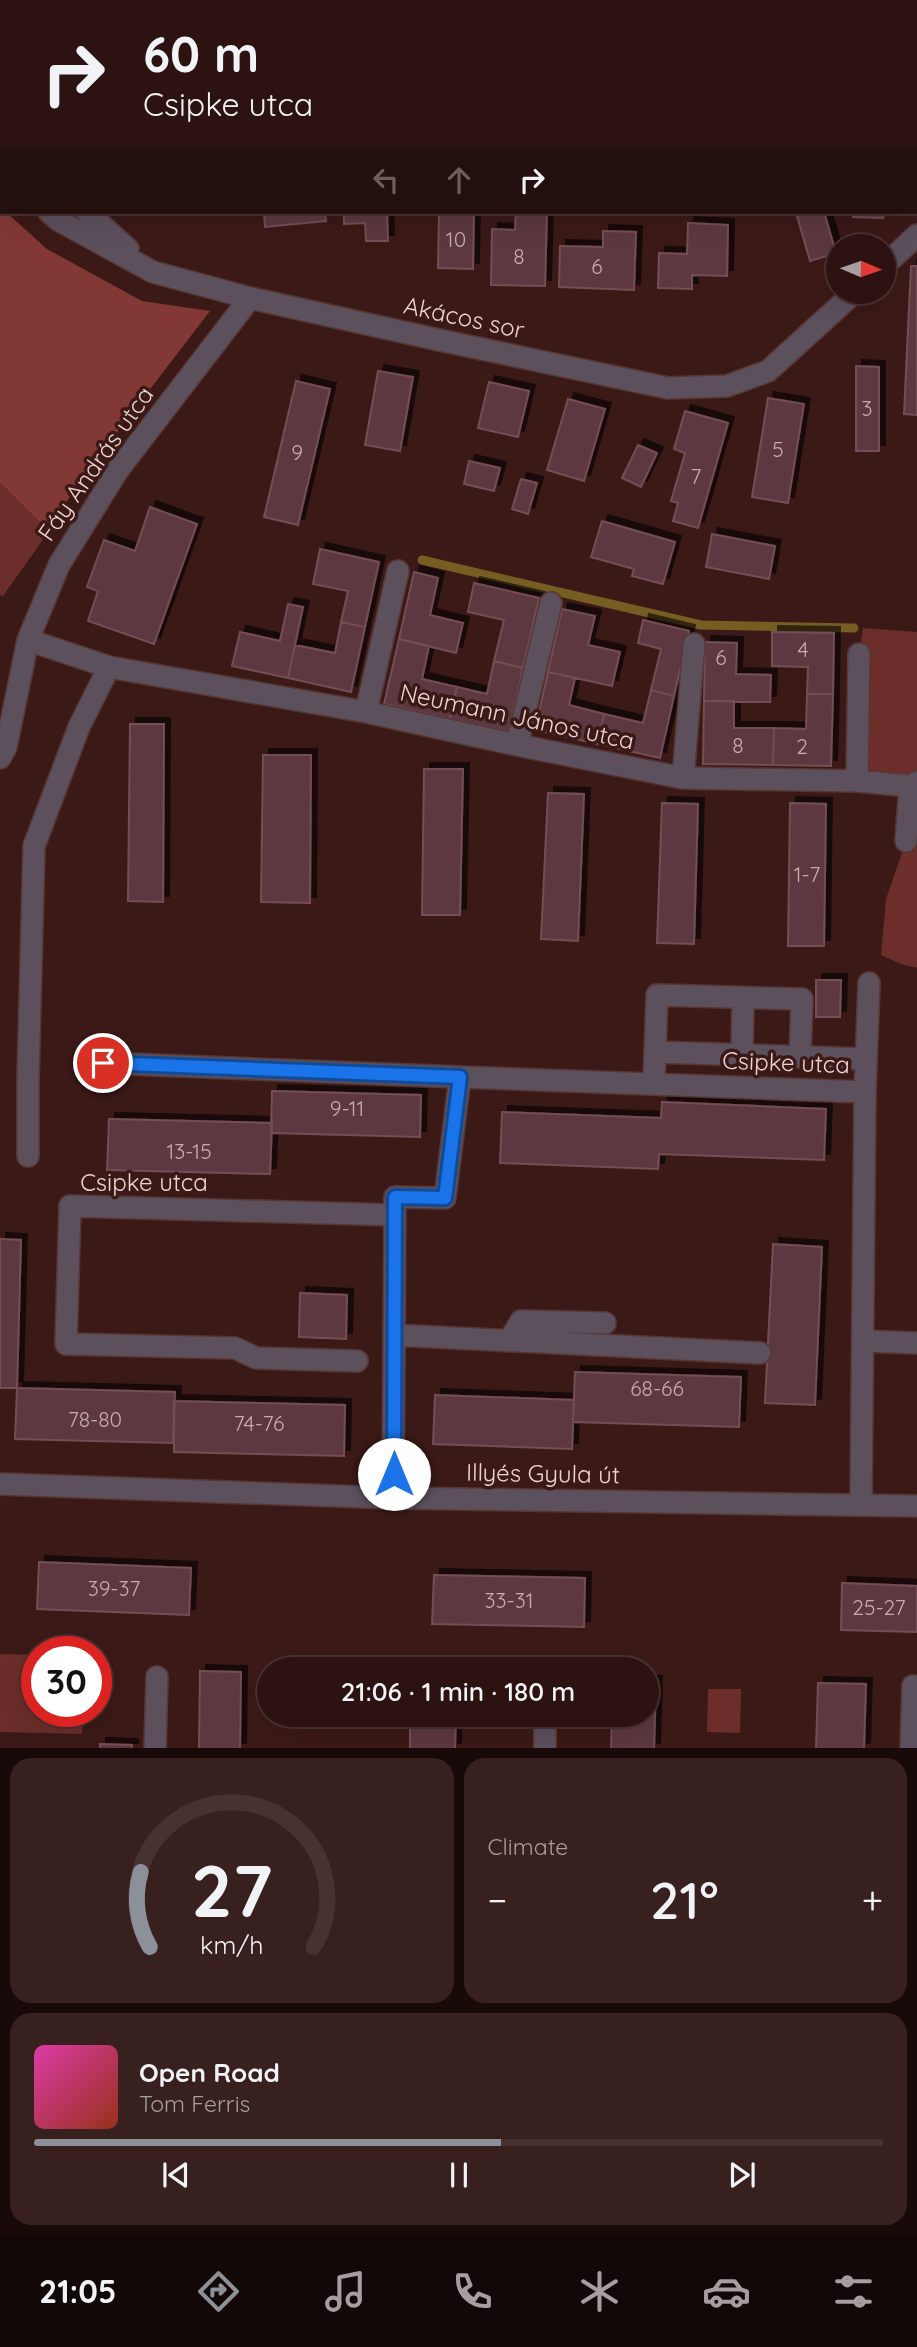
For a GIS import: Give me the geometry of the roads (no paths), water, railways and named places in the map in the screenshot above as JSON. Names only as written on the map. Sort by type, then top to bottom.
[{"type":"street","name":"Akácos sor","points":[[51,214],[153,272],[250,298],[668,388],[727,386],[768,371],[842,304]]},
{"type":"street","points":[[89,214],[153,272]]},
{"type":"street","points":[[896,255],[917,235]]},
{"type":"street","name":"Fáy András utca","points":[[0,758],[6,747],[28,640],[59,565],[118,470],[250,298]]},
{"type":"street","points":[[366,712],[398,571]]},
{"type":"street","points":[[517,745],[551,603]]},
{"type":"street","name":"Neumann János utca","points":[[28,640],[109,667],[366,712],[683,778],[914,784]]},
{"type":"street","points":[[683,778],[694,644]]},
{"type":"street","points":[[857,781],[859,654]]},
{"type":"street","points":[[28,1156],[27,1080],[34,846],[79,727],[109,667]]},
{"type":"street","points":[[906,841],[914,784]]},
{"type":"street","points":[[865,1092],[869,983]]},
{"type":"street","points":[[654,1084],[657,995],[802,999],[800,1057]]},
{"type":"street","points":[[741,1055],[743,998]]},
{"type":"street","points":[[655,1052],[866,1059]]},
{"type":"street","name":"Csipke utca","points":[[103,1063],[865,1092],[861,1505]]},
{"type":"street","points":[[393,1498],[395,1197],[445,1198],[460,1077]]},
{"type":"street","name":"Csipke utca","points":[[357,1361],[256,1359],[234,1348],[66,1344],[70,1206],[395,1214]]},
{"type":"street","points":[[509,1340],[521,1321],[605,1323]]},
{"type":"street","points":[[394,1335],[760,1353]]},
{"type":"street","points":[[863,1341],[917,1343]]},
{"type":"street","name":"Illyés Gyula út","points":[[0,1483],[393,1498],[917,1506]]},
{"type":"street","points":[[155,1748],[157,1676]]},
{"type":"street","points":[[911,1748],[914,1700]]},
{"type":"street","points":[[545,1727],[545,1748]]},
{"type":"waterway","points":[[422,560],[701,625],[854,628]]}]
